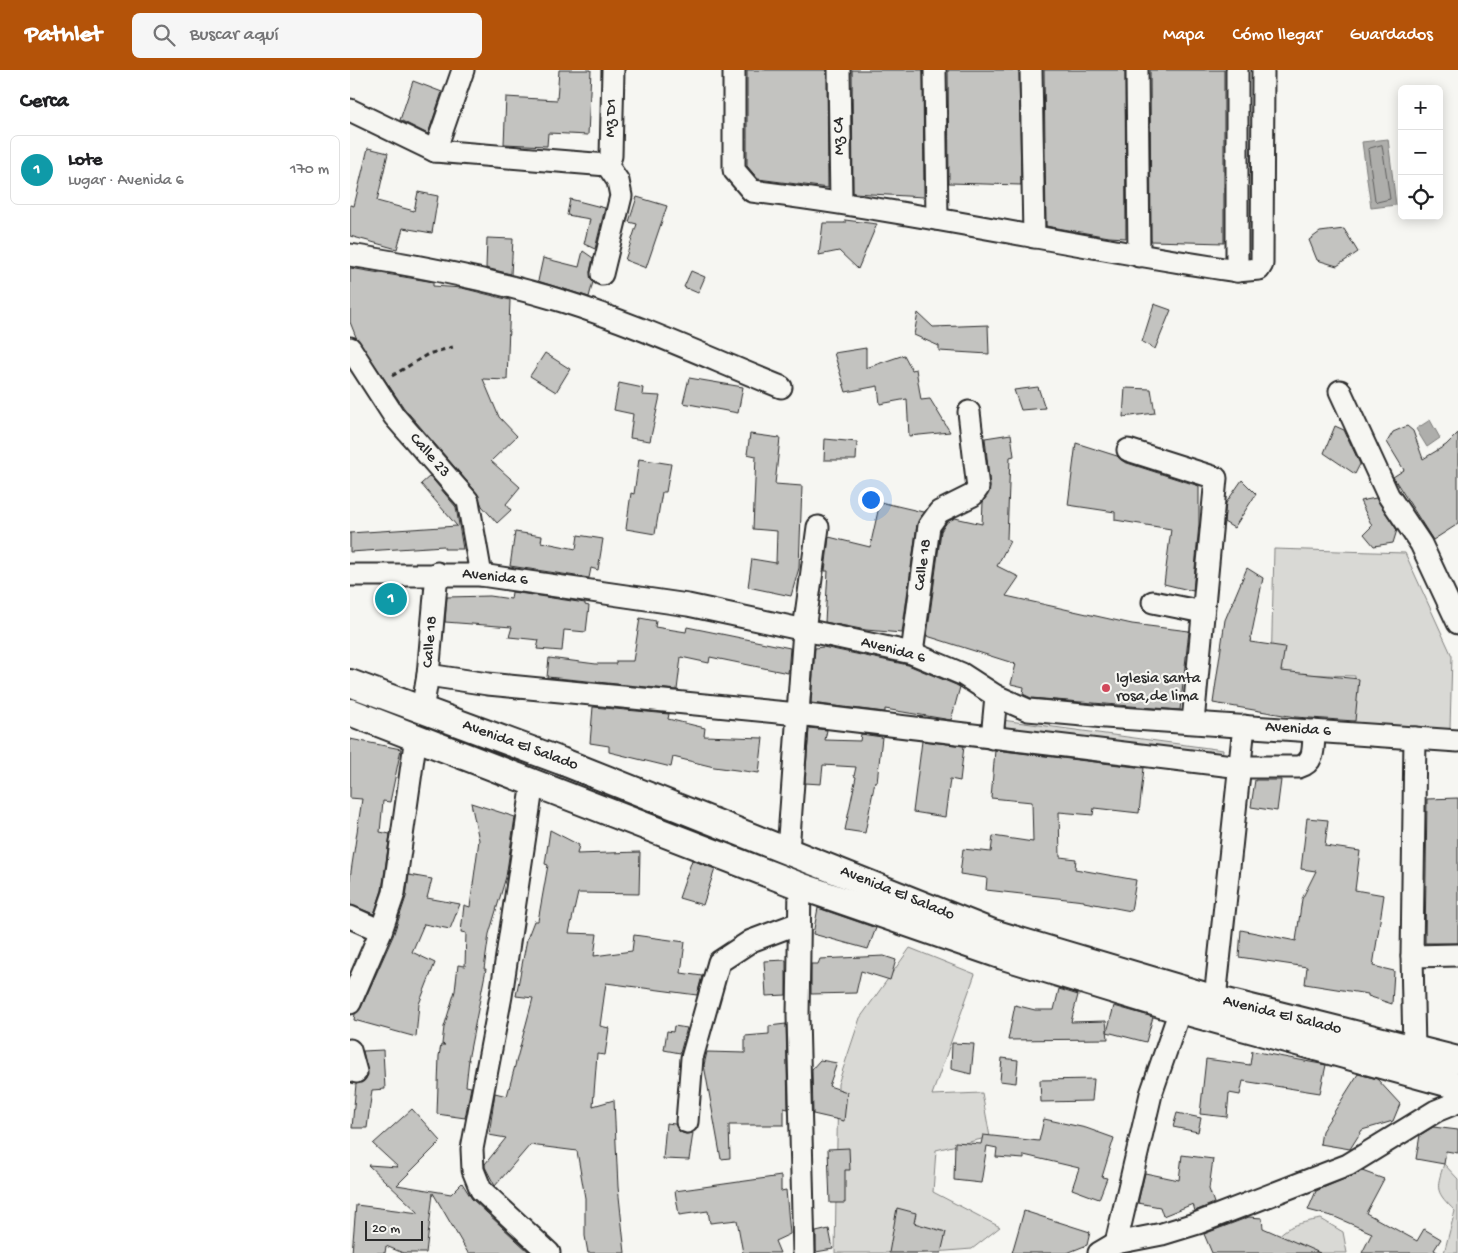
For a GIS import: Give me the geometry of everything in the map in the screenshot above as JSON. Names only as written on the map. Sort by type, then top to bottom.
[{"type":"main road","name":"Avenida El Salado","points":[[350,683],[788,851],[993,933],[1215,999],[1458,1060]]},
{"type":"main road","name":"Avenida El Salado","points":[[350,712],[800,886],[1003,956],[1180,1010],[1458,1086]]},
{"type":"street","points":[[435,151],[463,70]]},
{"type":"street","name":"Mz D1","points":[[607,165],[611,156],[613,70]]},
{"type":"street","points":[[734,70],[734,170],[752,191],[841,202],[1034,238],[1237,271],[1252,271],[1259,269],[1262,264],[1263,70]]},
{"type":"street","name":"Mz C4","points":[[839,70],[841,202]]},
{"type":"street","points":[[935,70],[937,219]]},
{"type":"street","points":[[1031,70],[1034,238]]},
{"type":"street","points":[[1137,70],[1139,256]]},
{"type":"street","points":[[1237,70],[1237,271]]},
{"type":"street","points":[[350,110],[435,151],[607,165],[618,182],[621,196],[602,274]]},
{"type":"street","points":[[350,254],[511,287],[562,301],[781,387]]},
{"type":"street","name":"Calle 23","points":[[350,348],[394,416],[468,501],[481,575]]},
{"type":"street","points":[[1340,391],[1388,495],[1421,544],[1458,623]]},
{"type":"street","name":"Calle 18","points":[[912,653],[929,526],[939,512],[972,495],[978,488],[969,412]]},
{"type":"street","points":[[1128,450],[1216,478],[1193,722]]},
{"type":"street","points":[[788,851],[804,630],[818,527]]},
{"type":"street","name":"Avenida 6","points":[[350,575],[437,573],[481,575],[688,605],[912,653],[962,674],[996,696],[1036,711],[1458,741]]},
{"type":"street","name":"Calle 18","points":[[422,710],[428,675],[437,573]]},
{"type":"street","points":[[1153,602],[1203,612]]},
{"type":"street","points":[[428,675],[488,684],[798,714],[1241,767],[1299,767],[1307,765],[1312,760],[1314,731]]},
{"type":"street","points":[[992,738],[996,696]]},
{"type":"street","points":[[1215,999],[1244,726]]},
{"type":"street","points":[[350,1004],[381,931],[394,892],[416,736]]},
{"type":"street","points":[[1414,1049],[1412,956],[1415,738]]},
{"type":"street","points":[[533,782],[501,996],[472,1149],[473,1170],[482,1190],[549,1253]]},
{"type":"street","points":[[800,886],[798,1008],[804,1253]]},
{"type":"street","points":[[350,917],[381,931]]},
{"type":"street","points":[[688,1122],[692,1058],[719,962],[751,942],[799,924]]},
{"type":"street","points":[[1412,956],[1458,955]]},
{"type":"street","points":[[1108,1248],[1151,1094],[1180,1010]]},
{"type":"street","points":[[350,1050],[356,1072]]},
{"type":"street","points":[[1108,1248],[1162,1234],[1296,1186],[1348,1164],[1436,1111],[1458,1102]]},
{"type":"path","points":[[375,389],[401,369],[428,354],[453,347]]},
{"type":"shaded area","points":[[1274,549],[1405,553],[1452,656],[1450,729],[1353,726],[1355,676],[1271,673]]},
{"type":"shaded area","points":[[1002,720],[1223,750],[1221,763],[1000,732]]},
{"type":"shaded area","points":[[910,948],[975,974],[932,1095],[982,1093],[990,1137],[936,1150],[933,1192],[1000,1227],[972,1249],[921,1253],[835,1253],[838,1084],[860,1018]]},
{"type":"shaded area","points":[[1444,1164],[1458,1179],[1458,1253],[1444,1253],[1455,1211],[1439,1190],[1439,1180]]},
{"type":"shaded area","points":[[1321,1219],[1343,1232],[1347,1253],[1272,1253],[1274,1244],[1283,1232],[1304,1222]]},
{"type":"water","points":[[1388,139],[1396,205],[1371,208],[1362,142]]},
{"type":"water","points":[[1430,420],[1440,438],[1427,447],[1416,429]]},
{"type":"building","points":[[559,70],[591,70],[588,135],[548,133],[547,146],[504,144],[506,97],[557,100]]},
{"type":"building","points":[[747,70],[827,70],[828,188],[758,179],[747,166]]},
{"type":"building","points":[[852,70],[923,70],[924,197],[853,193]]},
{"type":"building","points":[[948,70],[1019,70],[1021,185],[949,183]]},
{"type":"building","points":[[1044,70],[1125,70],[1126,238],[1109,237],[1046,226]]},
{"type":"building","points":[[1150,70],[1224,70],[1224,243],[1151,241]]},
{"type":"building","points":[[413,81],[442,92],[428,134],[400,120]]},
{"type":"building","points":[[368,148],[388,153],[377,201],[414,211],[418,192],[438,196],[432,233],[403,228],[397,249],[350,236],[350,205],[354,206]]},
{"type":"building","points":[[637,197],[667,206],[646,268],[625,260],[637,224],[629,222]]},
{"type":"building","points":[[570,199],[605,208],[595,249],[584,244],[590,219],[567,215]]},
{"type":"building","points":[[845,220],[877,224],[858,269],[839,251],[819,255],[823,223],[845,223]]},
{"type":"building","points":[[1344,229],[1358,252],[1337,266],[1317,260],[1309,240],[1320,232]]},
{"type":"building","points":[[487,238],[513,239],[511,274],[486,268]]},
{"type":"building","points":[[583,251],[593,258],[590,272],[593,282],[589,297],[538,281],[543,258],[579,267]]},
{"type":"building","points":[[350,268],[433,282],[433,286],[462,288],[510,300],[507,380],[483,379],[499,417],[517,436],[491,461],[520,487],[506,504],[511,510],[497,523],[482,506],[477,493],[404,408],[356,337],[350,322]]},
{"type":"building","points":[[691,271],[705,277],[698,293],[684,287]]},
{"type":"building","points":[[1154,304],[1171,310],[1155,349],[1142,342]]},
{"type":"building","points":[[918,313],[933,327],[988,325],[989,354],[939,351],[939,346],[914,335]]},
{"type":"building","points":[[866,348],[866,368],[904,355],[912,370],[916,369],[921,400],[930,399],[950,432],[909,436],[907,399],[880,404],[878,386],[846,392],[834,353]]},
{"type":"building","points":[[545,353],[570,369],[556,392],[530,376]]},
{"type":"building","points":[[689,378],[743,387],[738,413],[683,403]]},
{"type":"building","points":[[619,383],[643,388],[642,395],[660,396],[650,441],[630,438],[633,414],[614,410]]},
{"type":"building","points":[[1038,387],[1045,408],[1021,410],[1014,390]]},
{"type":"building","points":[[1125,388],[1151,389],[1155,413],[1123,417]]},
{"type":"building","points":[[1335,426],[1344,430],[1360,464],[1355,474],[1324,453]]},
{"type":"building","points":[[1407,426],[1413,431],[1423,459],[1446,445],[1458,433],[1458,524],[1433,540],[1393,477],[1404,470],[1387,442],[1393,432]]},
{"type":"building","points":[[750,434],[780,438],[775,484],[802,486],[799,568],[791,596],[748,587],[752,559],[776,563],[777,531],[753,529],[756,456],[747,454]]},
{"type":"building","points":[[1011,434],[1014,456],[1010,457],[1007,539],[1010,541],[997,566],[1019,577],[1006,596],[1132,624],[1189,631],[1180,710],[1031,698],[1023,694],[1024,687],[1011,684],[1016,664],[927,636],[941,531],[947,522],[955,518],[982,524],[983,502],[990,487],[985,438]]},
{"type":"building","points":[[825,439],[857,442],[856,460],[824,460]]},
{"type":"building","points":[[1076,443],[1117,456],[1124,462],[1199,486],[1199,524],[1193,591],[1164,584],[1171,529],[1115,520],[1115,512],[1068,505]]},
{"type":"building","points":[[639,459],[671,464],[666,492],[662,492],[655,534],[626,529],[631,493],[634,494]]},
{"type":"building","points":[[430,476],[456,507],[463,549],[444,549],[444,546],[350,552],[350,533],[457,526],[421,484]]},
{"type":"building","points":[[1242,480],[1256,494],[1234,528],[1224,522],[1226,503]]},
{"type":"building","points":[[1376,498],[1397,530],[1393,543],[1374,546],[1364,534],[1372,526],[1360,501]]},
{"type":"building","points":[[880,502],[923,512],[917,524],[902,633],[866,630],[825,622],[828,571],[825,571],[829,537],[870,547]]},
{"type":"building","points":[[515,532],[542,536],[541,542],[576,549],[578,535],[603,539],[598,570],[591,568],[589,578],[510,566]]},
{"type":"building","points":[[1247,568],[1263,578],[1250,642],[1285,647],[1281,671],[1359,679],[1355,721],[1295,717],[1213,703],[1225,620]]},
{"type":"building","points":[[512,592],[585,603],[585,605],[589,606],[586,632],[564,630],[562,651],[537,649],[539,640],[509,637],[512,627],[445,622],[447,597],[490,596],[511,599]]},
{"type":"building","points":[[640,618],[656,621],[655,627],[686,632],[687,627],[790,648],[788,673],[710,657],[709,663],[681,657],[677,690],[547,677],[549,658],[596,664],[616,664],[616,661],[633,661]]},
{"type":"building","points":[[823,647],[908,665],[960,687],[951,720],[885,709],[885,712],[811,703],[815,648]]},
{"type":"building","points":[[593,707],[669,714],[668,719],[705,728],[704,736],[763,738],[759,773],[714,767],[673,757],[671,767],[609,752],[609,746],[590,743]]},
{"type":"building","points":[[809,728],[827,730],[825,740],[860,741],[861,734],[882,737],[877,782],[875,781],[865,833],[845,830],[856,777],[854,776],[856,767],[823,765],[821,784],[805,783]]},
{"type":"building","points":[[350,739],[401,749],[390,802],[383,801],[380,832],[390,834],[382,890],[374,914],[350,905],[350,878],[362,799],[350,798]]},
{"type":"building","points":[[922,741],[964,746],[960,781],[950,779],[945,817],[913,812]]},
{"type":"building","points":[[995,750],[1144,768],[1139,813],[1094,808],[1093,815],[1059,812],[1060,857],[1076,859],[1075,869],[1136,880],[1131,911],[1084,901],[986,890],[987,878],[960,874],[963,849],[991,852],[993,836],[1033,842],[1032,802],[991,798]]},
{"type":"building","points":[[1255,780],[1281,780],[1277,811],[1251,807]]},
{"type":"building","points":[[1458,798],[1458,943],[1425,943],[1427,799]]},
{"type":"building","points":[[471,803],[515,817],[506,877],[489,934],[484,969],[486,969],[468,1060],[466,1086],[471,1087],[465,1118],[437,1114],[439,1056],[441,1045],[445,1045],[442,1044],[444,1027],[455,991],[458,965],[465,966],[466,933],[461,932],[464,905],[470,907],[479,840]]},
{"type":"building","points":[[1307,818],[1328,820],[1325,846],[1360,851],[1355,890],[1384,895],[1373,966],[1394,971],[1392,1004],[1368,996],[1368,994],[1305,984],[1307,967],[1239,957],[1241,930],[1296,941],[1302,899],[1316,871],[1301,869]]},
{"type":"building","points":[[550,830],[579,845],[577,854],[640,852],[639,894],[578,893],[569,933],[597,934],[594,956],[632,951],[634,935],[685,942],[681,973],[702,976],[697,995],[606,983],[600,1026],[609,1028],[605,1055],[597,1054],[593,1106],[614,1100],[618,1187],[625,1253],[588,1253],[585,1236],[585,1198],[577,1151],[530,1145],[495,1186],[485,1167],[485,1164],[506,1138],[489,1135],[495,1093],[507,1096],[533,998],[516,996],[527,939],[534,921],[538,921],[548,865],[545,864]]},
{"type":"building","points":[[692,860],[715,869],[703,905],[679,898]]},
{"type":"building","points":[[409,875],[432,879],[427,898],[460,904],[450,929],[424,924],[412,952],[435,963],[419,1004],[416,1037],[354,1020],[355,1014],[361,1008],[393,936],[406,897]]},
{"type":"building","points":[[818,908],[876,928],[868,949],[813,934]]},
{"type":"building","points":[[884,956],[896,960],[890,980],[861,971],[856,993],[811,994],[811,964],[818,964],[820,959]]},
{"type":"building","points":[[786,960],[786,995],[766,996],[764,961]]},
{"type":"building","points":[[1059,989],[1078,995],[1071,1022],[1106,1021],[1108,1039],[1008,1040],[1015,1005],[1035,1010],[1054,1010]]},
{"type":"building","points":[[1114,1006],[1153,1017],[1146,1042],[1107,1032]]},
{"type":"building","points":[[786,1024],[788,1109],[784,1108],[784,1125],[729,1125],[730,1158],[721,1159],[704,1065],[707,1052],[745,1053],[745,1036],[769,1034],[769,1026]]},
{"type":"building","points":[[674,1026],[687,1028],[680,1053],[664,1050],[667,1031],[673,1032]]},
{"type":"building","points":[[952,1043],[974,1044],[971,1074],[951,1069]]},
{"type":"building","points":[[383,1050],[385,1089],[372,1090],[367,1128],[352,1128],[356,1084],[364,1081],[368,1075],[363,1051]]},
{"type":"building","points":[[1252,1051],[1326,1065],[1320,1093],[1243,1081],[1240,1095],[1229,1093],[1227,1117],[1200,1114],[1206,1059],[1250,1065]]},
{"type":"building","points":[[1002,1058],[1018,1060],[1016,1083],[1000,1081]]},
{"type":"building","points":[[820,1060],[837,1063],[829,1086],[847,1092],[844,1121],[813,1114],[812,1069]]},
{"type":"building","points":[[1358,1074],[1377,1079],[1400,1104],[1393,1121],[1362,1130],[1350,1149],[1320,1144],[1322,1131]]},
{"type":"building","points":[[1094,1079],[1092,1101],[1041,1102],[1040,1080]]},
{"type":"building","points":[[412,1109],[441,1141],[397,1185],[451,1194],[462,1183],[472,1199],[530,1253],[468,1253],[433,1193],[426,1253],[403,1253],[386,1246],[385,1253],[352,1253],[356,1205],[419,1213],[368,1165],[398,1167],[373,1144]]},
{"type":"building","points":[[1177,1113],[1201,1118],[1198,1132],[1173,1127]]},
{"type":"building","points":[[1044,1119],[1086,1128],[1114,1138],[1102,1177],[1107,1178],[1099,1199],[1072,1189],[1079,1168],[1024,1155],[1024,1159],[996,1157],[997,1148],[987,1146],[981,1183],[954,1180],[955,1142],[981,1144],[983,1135],[1039,1141]]},
{"type":"building","points":[[666,1123],[675,1124],[680,1132],[686,1134],[693,1133],[689,1160],[663,1159]]},
{"type":"building","points":[[1433,1127],[1458,1130],[1458,1153],[1446,1151],[1444,1164],[1416,1159],[1420,1135]]},
{"type":"building","points":[[849,1148],[850,1170],[845,1170],[845,1203],[830,1203],[828,1149]]},
{"type":"building","points":[[1182,1155],[1213,1159],[1209,1189],[1214,1203],[1195,1211],[1193,1204],[1163,1216],[1160,1207],[1138,1203],[1145,1173],[1179,1180]]},
{"type":"building","points":[[1362,1171],[1384,1179],[1366,1213],[1417,1241],[1424,1229],[1441,1239],[1434,1250],[1439,1253],[1362,1253],[1372,1233],[1335,1217],[1308,1210],[1316,1191]]},
{"type":"building","points":[[781,1176],[781,1191],[786,1190],[790,1234],[775,1241],[780,1253],[743,1253],[737,1220],[710,1223],[708,1211],[679,1215],[675,1191]]},
{"type":"building","points":[[897,1208],[916,1213],[914,1223],[946,1232],[941,1253],[889,1253]]},
{"type":"building","points":[[1024,1211],[1090,1232],[1087,1245],[1067,1253],[1012,1253]]},
{"type":"building","points":[[1249,1217],[1262,1218],[1263,1228],[1320,1253],[1212,1253],[1204,1234]]},
{"type":"building","points":[[829,1229],[833,1249],[816,1252],[816,1232]]},
{"type":"place","name":"Lote","points":[[391,599]]},
{"type":"place","name":"Iglesia santa rosa,de lima","points":[[1106,688]]}]
